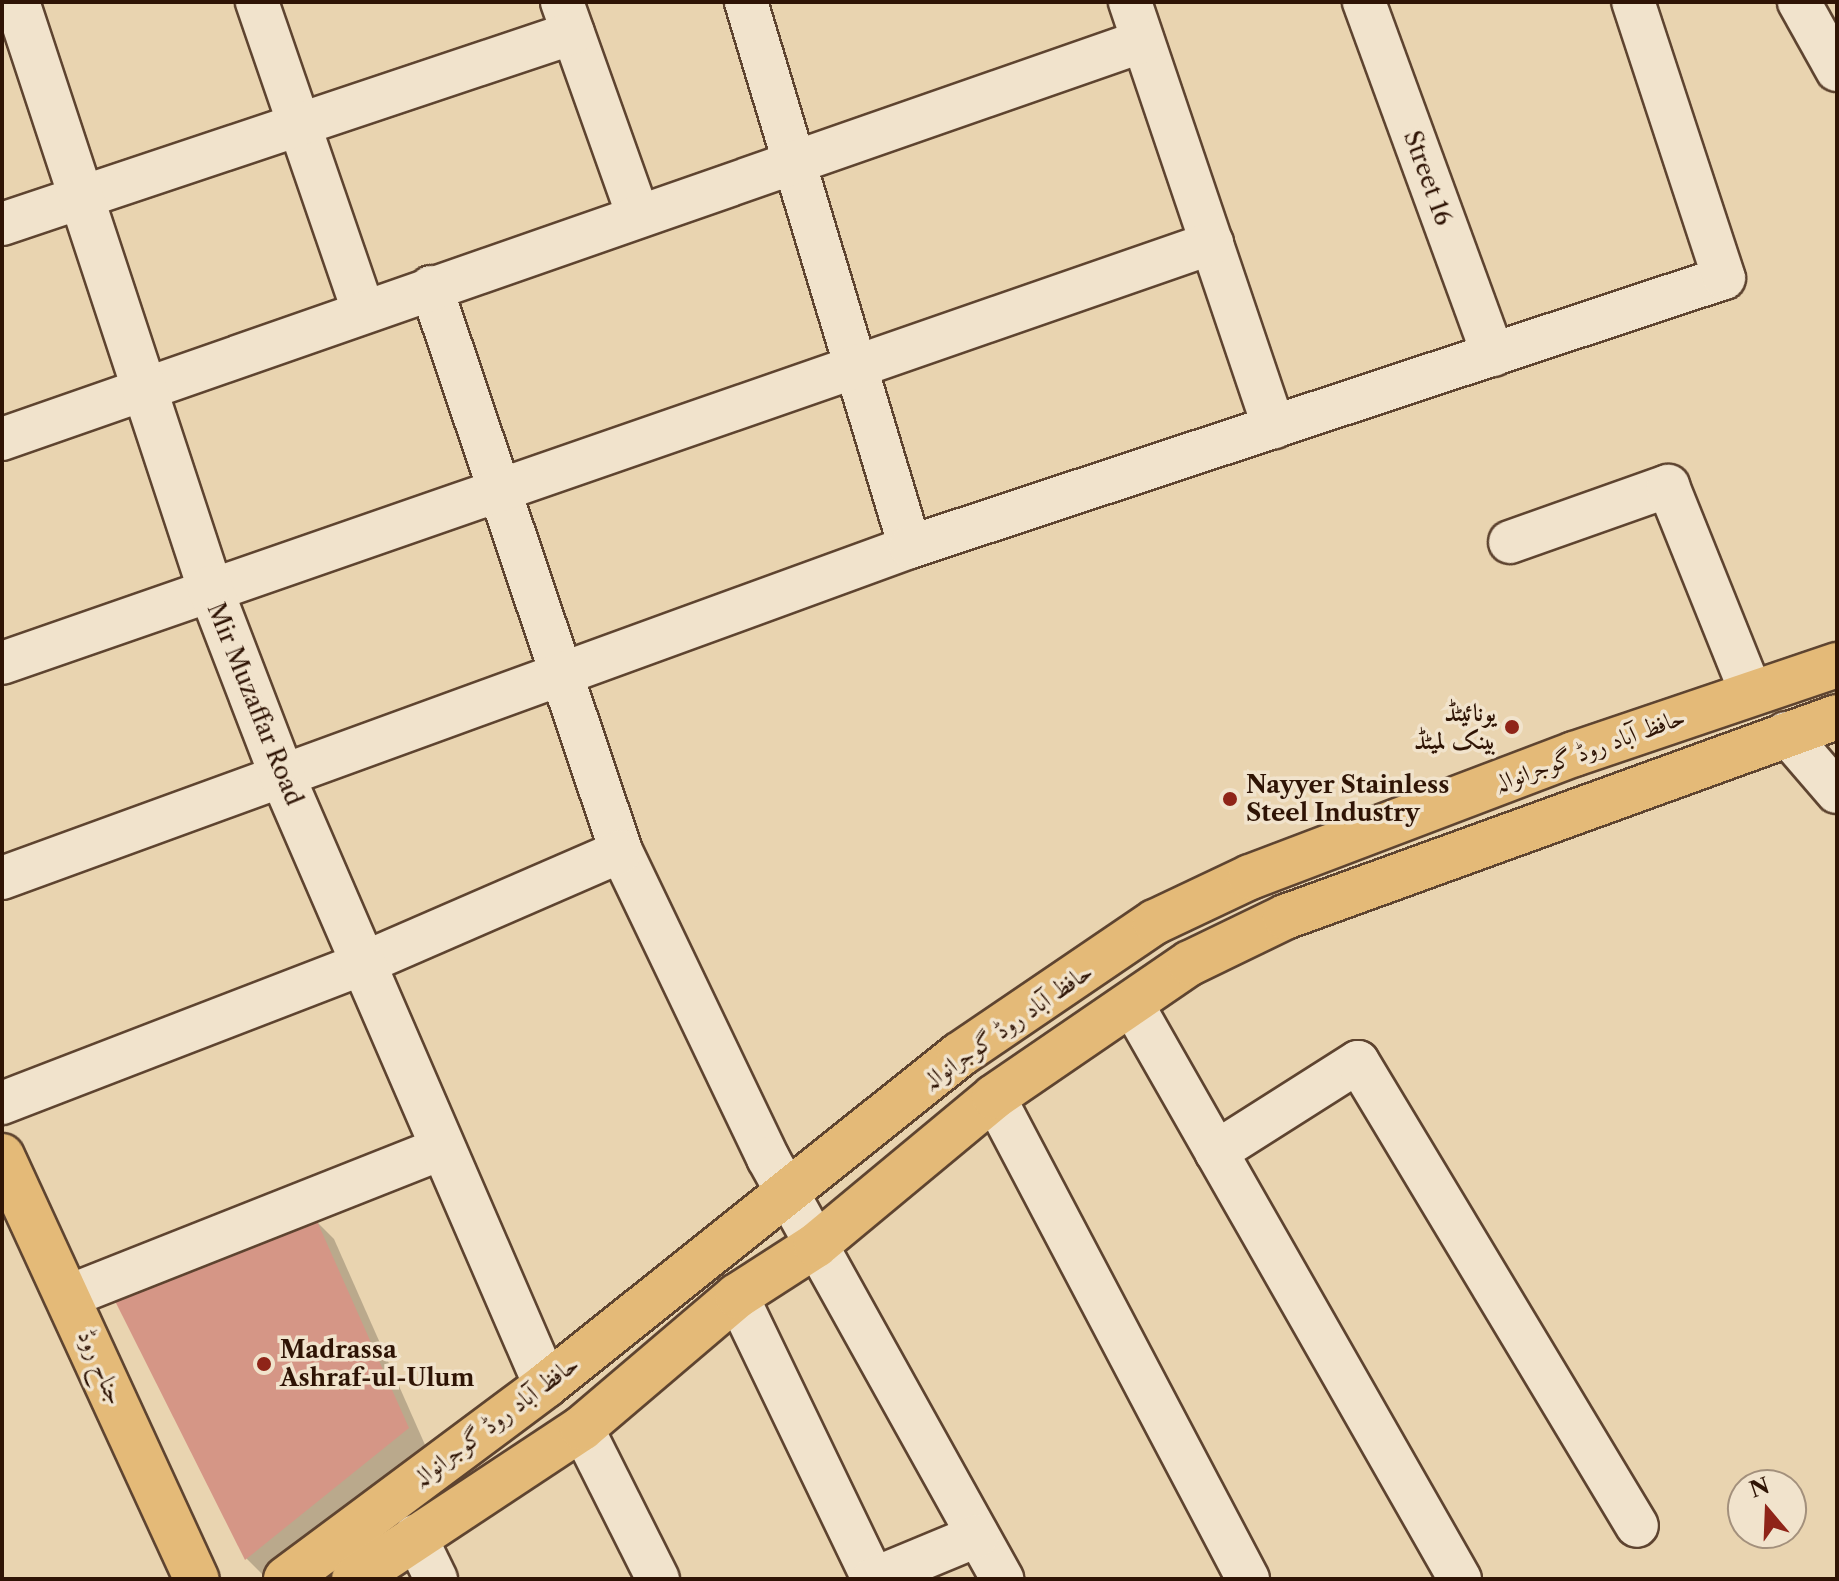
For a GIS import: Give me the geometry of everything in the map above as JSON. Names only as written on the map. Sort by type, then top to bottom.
[{"type":"main road","name":"حافظ آباد روڈ گوجرانوالہ","points":[[286,1579],[546,1385],[702,1255],[788,1195],[959,1055],[1155,922],[1250,877],[1751,692],[1837,665]]},
{"type":"main road","name":"حافظ آباد روڈ گوجرانوالہ","points":[[354,1579],[582,1428],[737,1296],[816,1245],[994,1097],[1190,963],[1285,917],[1837,717]]},
{"type":"main road","name":"جناح روڈ","points":[[2,1156],[197,1579]]},
{"type":"street","name":"Mir Muzaffar Road","points":[[17,2],[210,588],[281,773],[364,963],[440,1149],[546,1385]]},
{"type":"street","points":[[257,2],[363,310]]},
{"type":"street","points":[[746,2],[910,547]]},
{"type":"street","points":[[1130,2],[1274,427]]},
{"type":"street","name":"Street 16","points":[[1364,2],[1493,355]]},
{"type":"street","points":[[2,878],[281,773],[910,547],[1724,278],[1633,2]]},
{"type":"street","points":[[1799,2],[1837,70]]},
{"type":"street","points":[[2,224],[299,123],[568,18],[638,215]]},
{"type":"street","points":[[2,439],[363,310],[1143,41]]},
{"type":"street","points":[[2,663],[855,363],[1212,243]]},
{"type":"street","points":[[431,287],[566,671],[621,851],[788,1195],[1002,1579]]},
{"type":"street","points":[[1510,542],[1668,486],[1751,692]]},
{"type":"street","points":[[1786,733],[1837,792]]},
{"type":"street","points":[[2,1103],[364,963],[621,851]]},
{"type":"street","points":[[1132,1004],[1460,1579]]},
{"type":"street","points":[[1216,1152],[1358,1062],[1637,1526]]},
{"type":"street","points":[[994,1097],[1248,1579]]},
{"type":"street","points":[[69,1296],[440,1149]]},
{"type":"street","points":[[737,1296],[873,1579],[977,1536]]},
{"type":"street","points":[[582,1428],[658,1579]]},
{"type":"street","points":[[415,1536],[436,1579]]},
{"type":"building","name":"Madrassa Ashraf-ul-Ulum","points":[[316,1219],[409,1428],[245,1560],[114,1299]]},
{"type":"place","name":"یونائیٹڈ بینک لمیٹڈ","points":[[1512,727]]},
{"type":"place","name":"Nayyer Stainless Steel Industry","points":[[1230,799]]},
{"type":"place","name":"Madrassa Ashraf-ul-Ulum","points":[[264,1364]]}]
